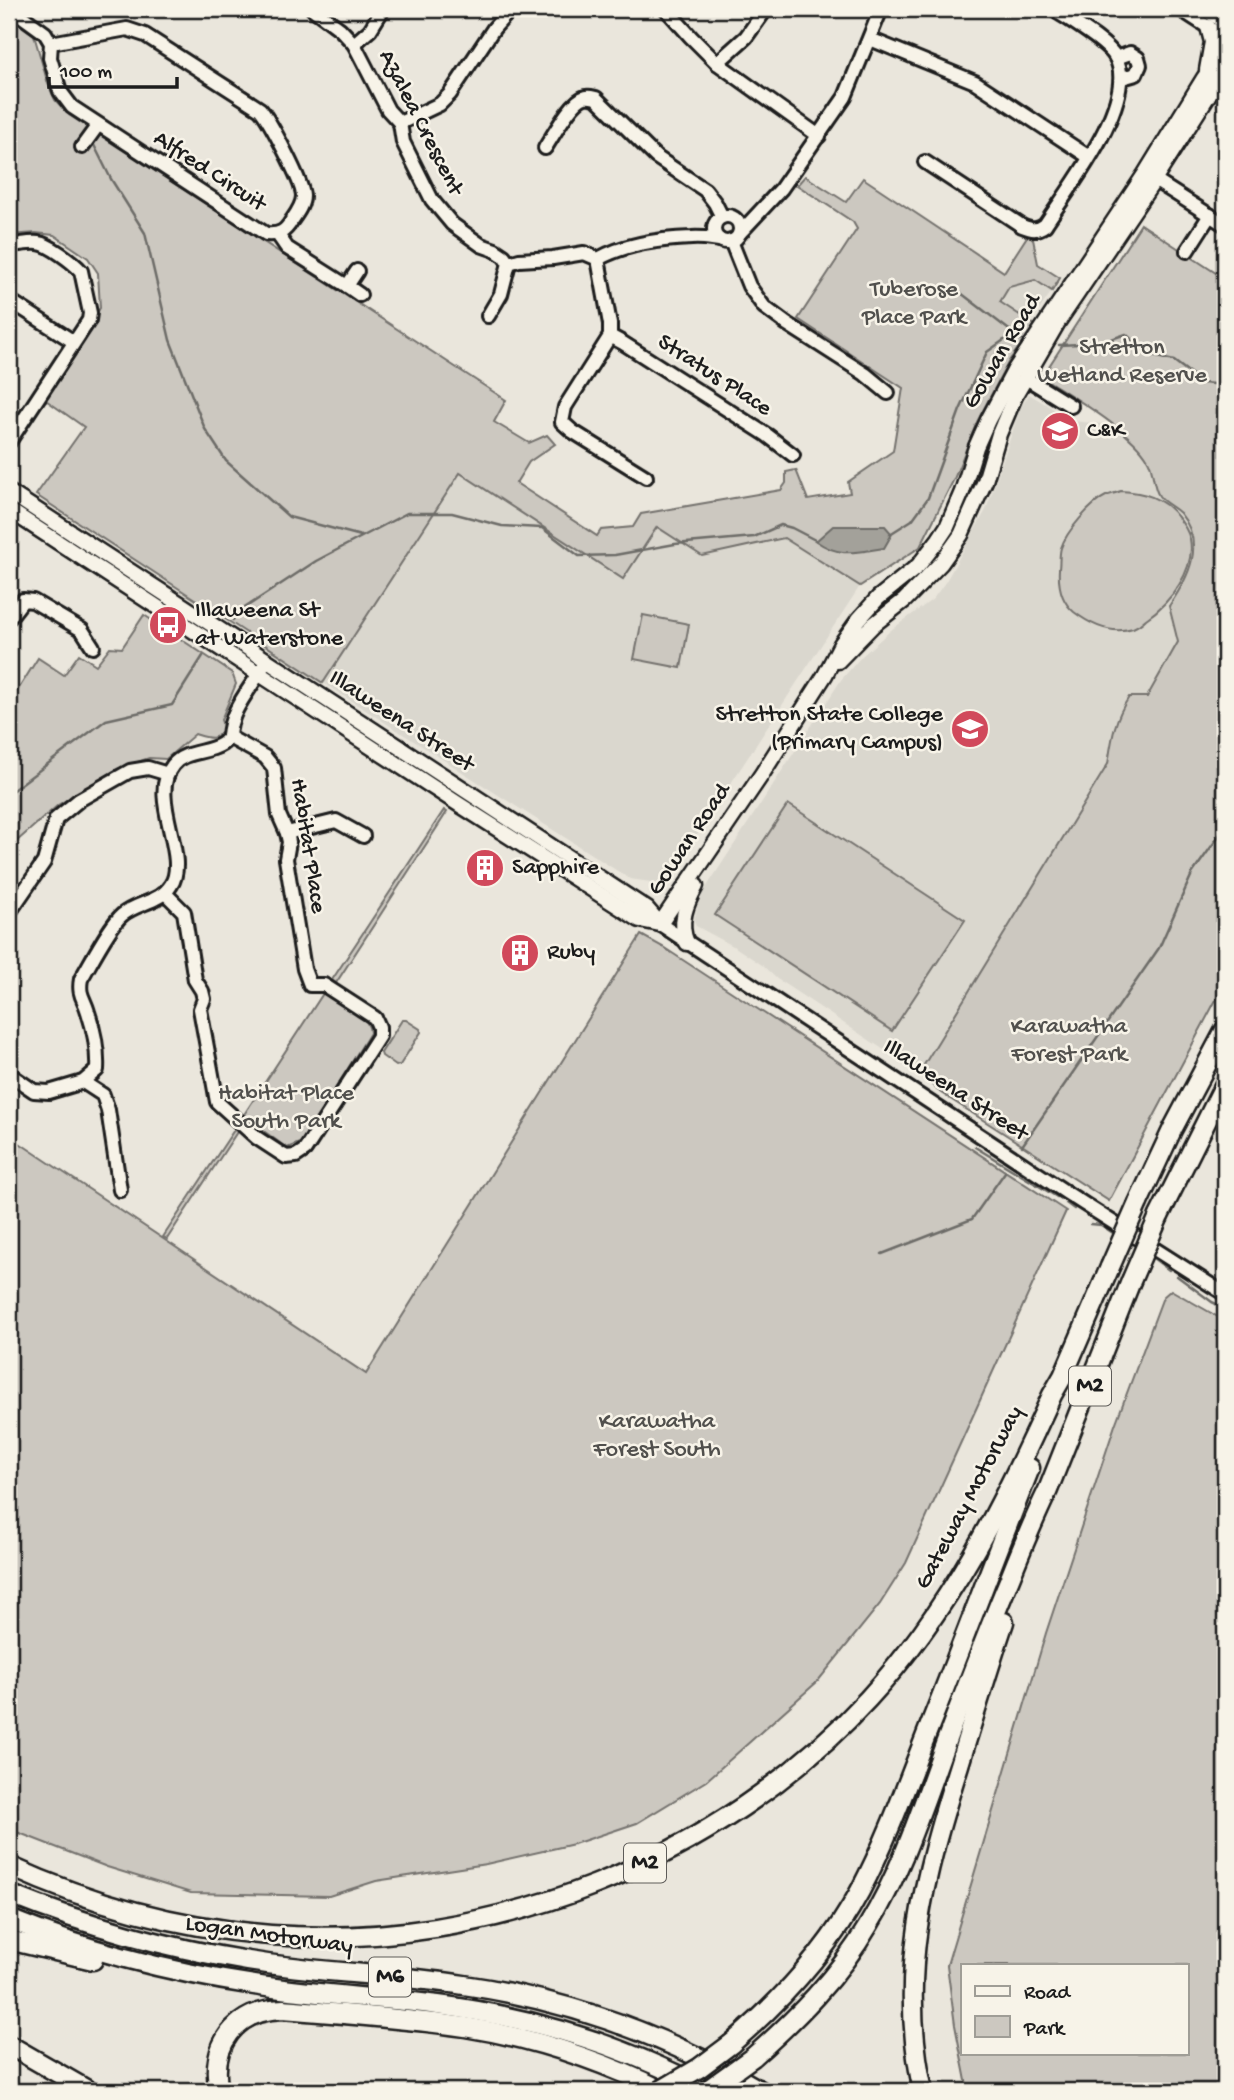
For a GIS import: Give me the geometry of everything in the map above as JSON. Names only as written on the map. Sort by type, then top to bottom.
[{"type":"highway","name":"Gateway Motorway","points":[[9,1867],[90,1899],[176,1922],[272,1935],[331,1937],[415,1931],[481,1920],[564,1897],[643,1864],[706,1830],[759,1796],[836,1731],[867,1700],[933,1617],[972,1557],[1063,1376],[1172,1128],[1225,1030]]},
{"type":"highway","name":"M2","points":[[708,2091],[753,2057],[802,2012],[824,1987],[867,1927],[890,1885],[910,1842],[994,1617],[1131,1281],[1181,1168],[1225,1084]]},
{"type":"highway","points":[[219,2091],[216,2065],[225,2039],[246,2018],[270,2010],[417,2021],[516,2038],[587,2058],[661,2091],[731,2045],[787,1992],[813,1962],[835,1932],[874,1862],[1059,1396],[1063,1376]]},
{"type":"highway","points":[[923,2091],[913,1999],[915,1944],[923,1892],[935,1842],[1003,1623],[1044,1512],[1048,1490]]},
{"type":"highway","name":"Logan Motorway","points":[[9,1894],[105,1929],[219,1956],[283,1966],[462,1985],[537,1999],[639,2031],[717,2066],[761,2091]]},
{"type":"highway","name":"Logan Motorway","points":[[9,1919],[72,1943],[193,1974],[256,1986],[415,2002],[503,2016],[594,2041],[652,2064],[708,2091]]},
{"type":"highway","points":[[9,1940],[110,1964],[126,1958]]},
{"type":"highway","points":[[9,2045],[89,2091]]},
{"type":"main road","points":[[1219,9],[1225,10]]},
{"type":"main road","points":[[1204,78],[1212,42],[1208,27]]},
{"type":"main road","name":"Gowan Road","points":[[825,675],[873,625],[905,600],[941,563],[961,535],[985,481],[1009,408],[1058,322],[1150,177],[1204,78],[1225,48]]},
{"type":"main road","name":"Gowan Road","points":[[660,924],[762,774],[859,619],[878,598],[918,566],[947,527],[962,492],[976,447],[1014,371],[1225,69]]},
{"type":"main road","name":"Illaweena Street","points":[[9,492],[262,668],[327,719],[464,799]]},
{"type":"main road","name":"Illaweena Street","points":[[9,510],[162,609],[262,668],[328,702],[640,920],[660,924]]},
{"type":"main road","points":[[327,719],[328,702]]},
{"type":"main road","points":[[687,943],[683,933],[683,920],[687,905],[712,850]]},
{"type":"street","points":[[12,9],[45,33],[51,43]]},
{"type":"street","name":"Azalea Crescent","points":[[313,9],[340,29],[354,44],[388,110],[400,123],[403,142],[432,200],[452,224],[481,245],[504,256],[509,264]]},
{"type":"street","points":[[354,44],[370,30],[383,9]]},
{"type":"street","points":[[400,123],[440,104],[450,94],[494,28],[511,9]]},
{"type":"street","points":[[666,9],[717,63],[819,136]]},
{"type":"street","points":[[717,63],[746,37],[766,9]]},
{"type":"street","points":[[598,259],[615,249],[693,237],[730,238],[781,189],[845,97],[881,9]]},
{"type":"street","points":[[925,162],[1022,226],[1032,230],[1045,225],[1101,141],[1113,113],[1122,78],[1116,58],[1106,46],[1053,9]]},
{"type":"street","points":[[1180,9],[1225,38]]},
{"type":"street","points":[[1203,9],[1225,23]]},
{"type":"street","name":"Alfred Circuit","points":[[127,29],[145,35],[260,109],[268,118],[302,189],[302,204],[287,229],[278,235],[266,234],[72,107],[60,91],[50,58],[51,43],[127,29]]},
{"type":"street","points":[[870,39],[975,82],[1089,157]]},
{"type":"street","points":[[1116,58],[1130,53],[1138,58],[1140,65],[1136,74],[1122,78]]},
{"type":"street","points":[[545,148],[574,104],[588,96],[596,98],[656,157],[705,190],[723,220]]},
{"type":"street","points":[[82,147],[98,125]]},
{"type":"street","points":[[1150,177],[1225,225]]},
{"type":"street","points":[[693,237],[723,220],[762,209]]},
{"type":"street","points":[[1187,251],[1210,215]]},
{"type":"street","points":[[723,220],[715,234],[730,238]]},
{"type":"street","points":[[723,220],[738,223],[730,238],[749,286],[764,307],[865,374],[888,393]]},
{"type":"street","points":[[278,235],[287,248],[360,295]]},
{"type":"street","points":[[9,245],[45,245],[81,271],[90,313],[89,320],[9,442]]},
{"type":"street","points":[[488,316],[501,293],[509,264],[519,260],[584,253],[598,259]]},
{"type":"street","points":[[598,259],[610,336],[565,407],[562,422],[646,477]]},
{"type":"street","points":[[347,286],[356,271]]},
{"type":"street","points":[[9,300],[74,342]]},
{"type":"street","name":"Stratus Place","points":[[610,336],[756,428],[793,455]]},
{"type":"street","points":[[1026,378],[1070,406]]},
{"type":"street","points":[[9,618],[23,600],[33,601],[82,629],[93,647]]},
{"type":"street","points":[[9,1074],[34,1091],[49,1092],[83,1082],[97,1070],[98,1055],[88,1010],[79,990],[81,979],[120,916],[134,907],[163,896],[175,877],[164,796],[166,778],[173,764],[191,753],[221,745],[229,737],[233,712],[262,668]]},
{"type":"street","name":"Habitat Place","points":[[165,893],[184,912],[195,981],[204,999],[200,1009],[217,1102],[257,1138],[286,1157],[296,1156],[305,1150],[379,1036],[379,1027],[375,1018],[324,985],[310,985],[304,969],[286,859],[289,842],[279,815],[274,768],[265,757],[229,737]]},
{"type":"street","points":[[9,913],[44,862],[56,819],[79,800],[130,771],[148,768],[168,774]]},
{"type":"street","points":[[287,832],[336,821],[363,836]]},
{"type":"street","name":"Illaweena Street","points":[[660,924],[1225,1294]]},
{"type":"street","points":[[83,1082],[103,1095],[108,1110],[120,1190]]},
{"type":"shaded area","points":[[1035,280],[1052,291],[1031,322],[999,302],[1009,287]]},
{"type":"shaded area","name":"Stretton State College (Primary Campus)","points":[[1029,394],[1073,421],[1111,425],[1225,499],[1225,573],[919,1073],[777,979],[735,947],[696,926],[694,921],[704,891],[841,680],[861,657],[891,630],[933,599],[946,581],[986,510],[1020,409]]},
{"type":"shaded area","points":[[460,473],[622,578],[657,527],[703,556],[784,538],[860,586],[665,884],[630,879],[323,683]]},
{"type":"shaded area","points":[[833,526],[885,526],[892,534],[884,548],[841,552],[816,541]]},
{"type":"green space","name":"Tuberose Place Park","points":[[9,17],[34,35],[55,100],[69,115],[506,400],[494,422],[529,443],[547,435],[555,444],[529,462],[516,483],[597,536],[601,530],[633,527],[641,514],[781,490],[786,483],[786,472],[796,470],[808,500],[850,493],[848,482],[893,451],[903,388],[798,319],[857,229],[853,222],[797,185],[805,176],[846,202],[863,178],[1004,272],[1028,235],[1033,239],[1038,264],[1060,278],[1052,291],[1035,280],[1009,287],[1000,302],[1035,325],[1009,361],[977,422],[954,479],[920,547],[860,586],[784,538],[702,556],[657,527],[623,579],[460,473],[323,683],[36,495],[84,427],[43,398],[100,308],[98,273],[88,258],[54,235],[9,235]]},
{"type":"green space","name":"Karawatha Forest Park","points":[[1141,224],[1225,279],[1225,983],[1109,1201],[941,1093],[919,1073],[1108,764],[1112,737],[1124,705],[1129,697],[1147,697],[1178,642],[1169,606],[1183,584],[1192,560],[1192,537],[1188,525],[1180,513],[1159,496],[1148,460],[1129,437],[1042,377]]},
{"type":"green space","points":[[1121,491],[1159,500],[1172,510],[1186,530],[1191,551],[1185,574],[1164,604],[1137,626],[1117,630],[1094,625],[1070,608],[1061,592],[1059,569],[1061,548],[1073,526],[1100,500]]},
{"type":"green space","points":[[144,615],[232,673],[236,684],[221,720],[224,728],[215,737],[195,734],[166,759],[149,758],[117,769],[58,805],[9,848],[9,704],[38,658],[64,675],[79,654],[96,665],[110,647],[122,648]]},
{"type":"green space","points":[[643,615],[689,624],[681,668],[634,659]]},
{"type":"green space","points":[[788,804],[965,920],[892,1031],[715,915]]},
{"type":"green space","points":[[444,810],[447,812],[336,983],[332,980]]},
{"type":"green space","name":"Karawatha Forest South","points":[[641,935],[1066,1211],[906,1563],[880,1604],[818,1681],[706,1781],[637,1823],[574,1844],[486,1864],[376,1881],[329,1896],[191,1893],[107,1867],[9,1829],[9,1136],[366,1374]]},
{"type":"green space","name":"Habitat Place South Park","points":[[324,992],[359,1014],[369,1026],[370,1033],[302,1142],[287,1148],[243,1116]]},
{"type":"green space","points":[[402,1020],[406,1020],[421,1032],[400,1065],[396,1066],[381,1053]]},
{"type":"green space","points":[[234,1130],[237,1132],[167,1239],[163,1237]]},
{"type":"green space","points":[[1171,1290],[1225,1321],[1225,2091],[968,2091],[955,2025],[947,1965],[1046,1633],[1115,1425],[1163,1297]]},
{"type":"waterway","points":[[94,145],[111,179],[145,233],[170,340],[205,429],[226,461],[289,517],[361,536]]},
{"type":"waterway","points":[[957,290],[1021,339]]},
{"type":"waterway","points":[[1059,345],[1100,343],[1126,334],[1148,355],[1174,361],[1203,383],[1225,385]]},
{"type":"waterway","points":[[890,534],[912,520],[928,498],[960,410],[987,352],[1004,340],[1022,339]]},
{"type":"waterway","points":[[233,620],[243,609],[316,561],[407,513],[452,513],[502,526],[542,528],[579,556],[615,555],[675,544],[754,537],[781,525],[817,541]]},
{"type":"waterway","points":[[9,793],[106,720],[172,705],[203,656]]},
{"type":"waterway","points":[[1022,1146],[1159,948],[1192,874],[1221,833],[1225,835]]},
{"type":"waterway","points":[[975,1147],[1057,1197]]},
{"type":"waterway","points":[[882,1254],[972,1219],[1005,1172]]},
{"type":"waterway","points":[[1066,1203],[1074,1209]]},
{"type":"waterway","points":[[1091,1224],[1101,1225],[1116,1235]]},
{"type":"waterway","points":[[1149,1255],[1169,1270]]},
{"type":"waterway","points":[[1177,1276],[1212,1302],[1225,1308]]},
{"type":"place","name":"C&K","points":[[1060,431]]},
{"type":"place","name":"Illaweena St at Waterstone","points":[[168,625]]},
{"type":"place","name":"Stretton State College (Primary Campus)","points":[[970,729]]},
{"type":"place","name":"Sapphire","points":[[485,868]]},
{"type":"place","name":"Ruby","points":[[520,953]]},
{"type":"park label","name":"Stretton Wetland Reserve","points":[[1122,362]]}]
